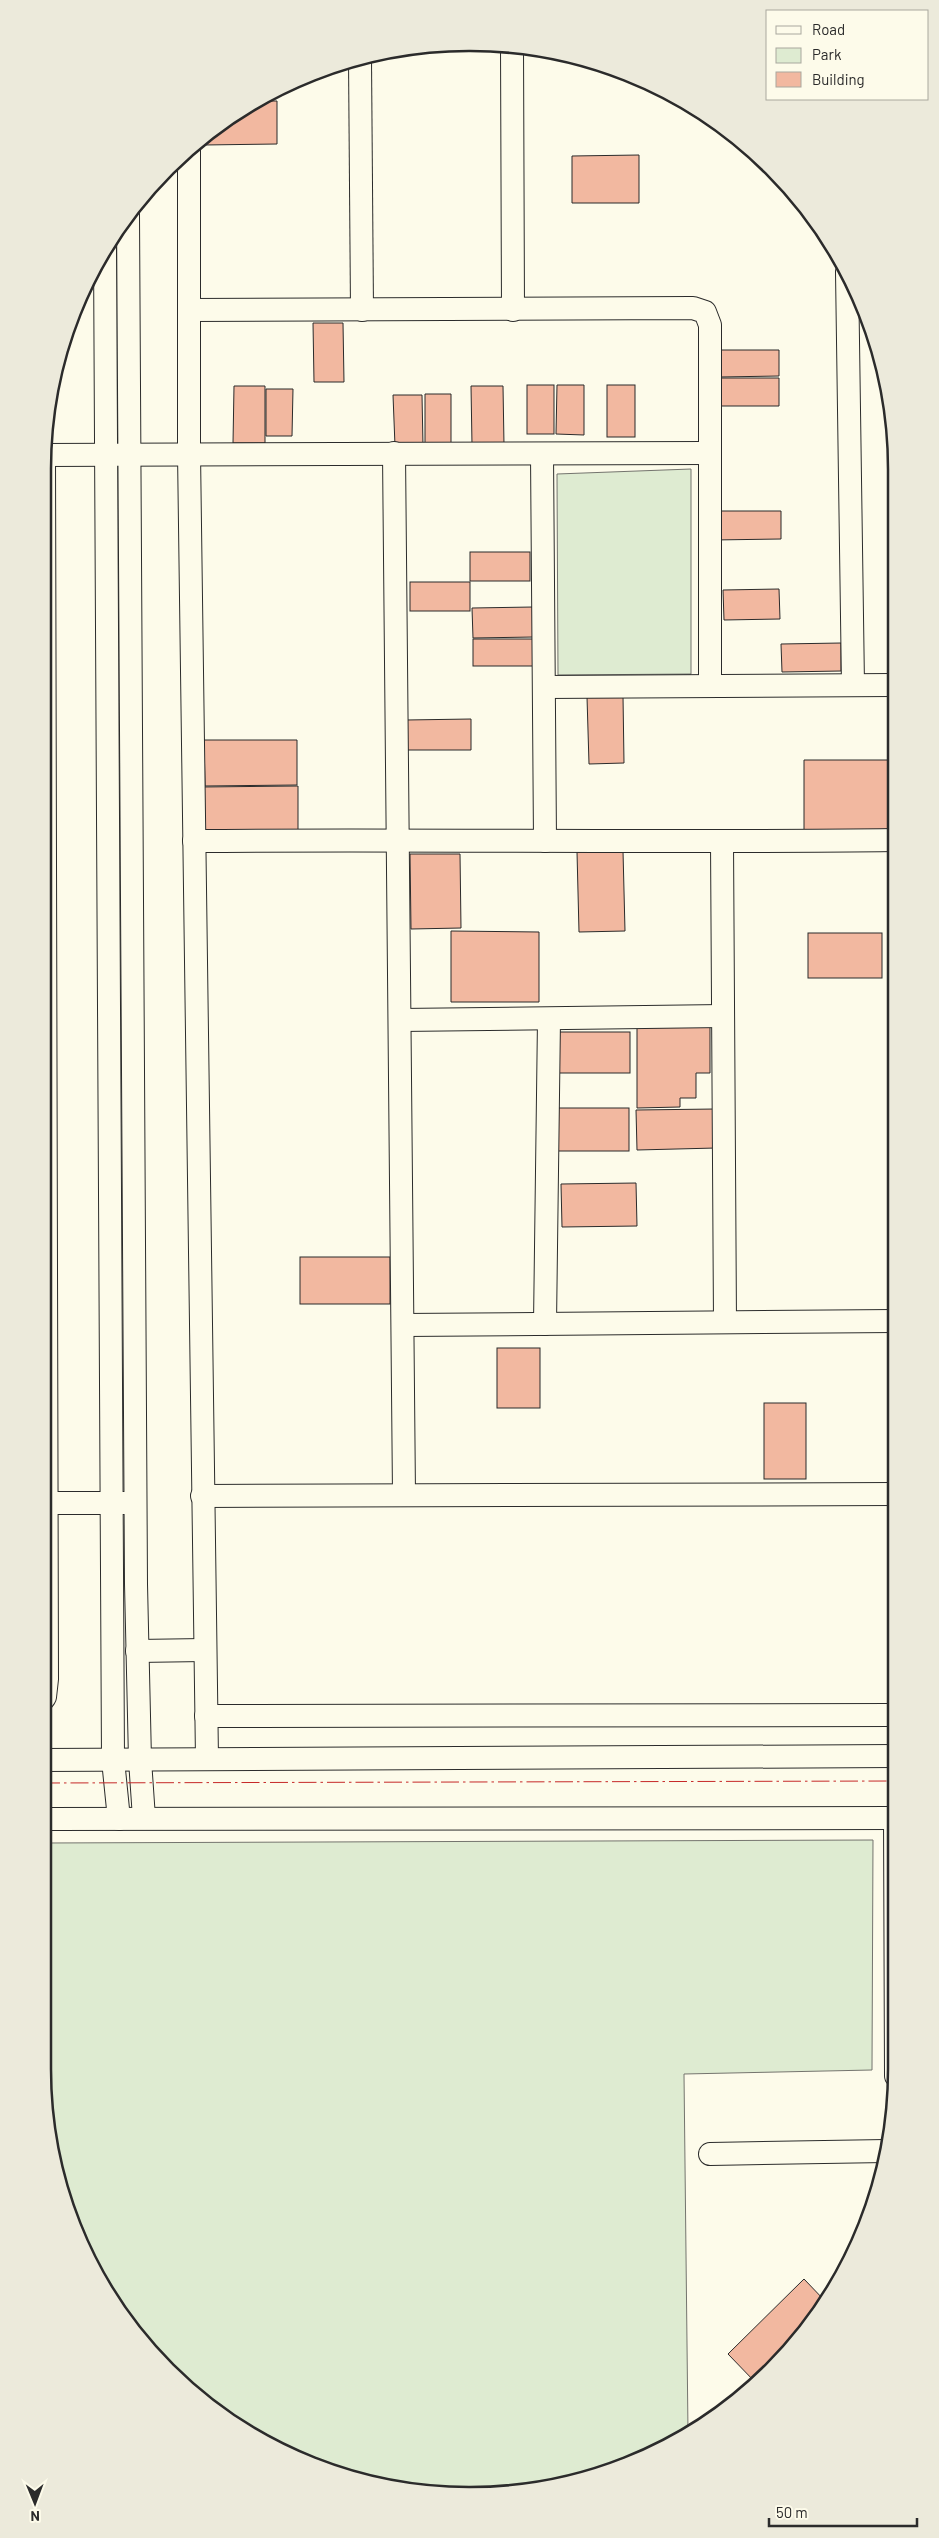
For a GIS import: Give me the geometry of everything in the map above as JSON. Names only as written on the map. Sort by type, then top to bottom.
[{"type":"street","points":[[512,54],[513,310]]},
{"type":"street","points":[[360,66],[362,310]]},
{"type":"street","points":[[189,160],[189,453],[207,1760]]},
{"type":"street","points":[[128,229],[135,1503],[140,1760],[144,1818]]},
{"type":"street","points":[[105,264],[114,1760],[119,1819]]},
{"type":"street","points":[[847,290],[853,686]]},
{"type":"street","points":[[190,310],[693,308],[705,312],[710,325],[710,685]]},
{"type":"street","points":[[52,455],[107,453],[709,453]]},
{"type":"street","points":[[394,453],[400,839],[404,1495]]},
{"type":"street","points":[[542,454],[545,841]]},
{"type":"street","points":[[545,687],[888,685]]},
{"type":"street","points":[[194,842],[400,839],[722,842],[888,840]]},
{"type":"street","points":[[722,842],[725,1322]]},
{"type":"street","points":[[400,1020],[723,1016]]},
{"type":"street","points":[[545,1324],[549,1018]]},
{"type":"street","points":[[403,1325],[888,1321]]},
{"type":"street","points":[[202,1496],[888,1494]]},
{"type":"street","points":[[51,1503],[135,1503]]},
{"type":"street","points":[[137,1651],[204,1650]]},
{"type":"street","points":[[206,1716],[888,1715]]},
{"type":"street","points":[[51,1760],[888,1756]]},
{"type":"street","points":[[51,1819],[888,1818]]},
{"type":"street","points":[[710,2154],[880,2151]]},
{"type":"green space","points":[[691,469],[691,674],[558,675],[557,474]]},
{"type":"green space","points":[[873,1840],[872,2070],[684,2074],[688,2425],[630,2455],[604,2465],[551,2479],[497,2486],[442,2486],[388,2479],[335,2465],[309,2455],[260,2431],[194,2383],[155,2344],[107,2278],[83,2229],[66,2177],[59,2150],[52,2096],[51,1843]]},
{"type":"building","points":[[272,101],[277,101],[277,144],[206,145],[237,122]]},
{"type":"building","points":[[639,155],[639,203],[572,203],[572,156]]},
{"type":"building","points":[[313,323],[343,323],[344,382],[314,382]]},
{"type":"building","points":[[720,350],[779,350],[779,376],[720,377]]},
{"type":"building","points":[[720,378],[779,378],[779,406],[721,406]]},
{"type":"building","points":[[527,385],[554,385],[554,434],[527,434]]},
{"type":"building","points":[[557,385],[584,385],[584,435],[556,434]]},
{"type":"building","points":[[607,385],[635,385],[635,437],[607,437]]},
{"type":"building","points":[[234,386],[265,386],[265,443],[233,443]]},
{"type":"building","points":[[471,386],[503,386],[504,445],[472,445]]},
{"type":"building","points":[[266,389],[293,389],[292,436],[266,436]]},
{"type":"building","points":[[425,394],[451,394],[451,445],[425,446]]},
{"type":"building","points":[[393,395],[422,395],[423,446],[395,446]]},
{"type":"building","points":[[713,511],[781,511],[781,539],[713,540]]},
{"type":"building","points":[[470,552],[530,552],[530,581],[470,581]]},
{"type":"building","points":[[410,582],[470,582],[470,611],[410,611]]},
{"type":"building","points":[[779,589],[780,619],[724,620],[723,590]]},
{"type":"building","points":[[533,607],[534,637],[473,638],[472,608]]},
{"type":"building","points":[[473,639],[534,639],[534,666],[473,666]]},
{"type":"building","points":[[841,643],[841,671],[782,672],[781,644]]},
{"type":"building","points":[[623,696],[624,763],[589,764],[587,697]]},
{"type":"building","points":[[471,719],[471,750],[406,750],[406,720]]},
{"type":"building","points":[[204,740],[297,740],[297,785],[205,786]]},
{"type":"building","points":[[804,760],[888,760],[888,830],[804,831]]},
{"type":"building","points":[[298,786],[298,833],[202,834],[201,787]]},
{"type":"building","points":[[623,851],[625,931],[579,932],[577,852]]},
{"type":"building","points":[[410,854],[460,854],[461,928],[411,929]]},
{"type":"building","points":[[451,931],[539,932],[539,1002],[451,1002]]},
{"type":"building","points":[[808,933],[882,933],[882,978],[808,978]]},
{"type":"building","points":[[710,1026],[710,1073],[696,1073],[696,1098],[680,1098],[680,1107],[637,1108],[637,1027]]},
{"type":"building","points":[[559,1032],[630,1032],[630,1073],[559,1073]]},
{"type":"building","points":[[558,1108],[629,1108],[629,1151],[558,1151]]},
{"type":"building","points":[[715,1109],[716,1148],[637,1150],[636,1110]]},
{"type":"building","points":[[636,1183],[637,1226],[562,1227],[561,1184]]},
{"type":"building","points":[[300,1257],[390,1257],[390,1304],[300,1304]]},
{"type":"building","points":[[497,1348],[540,1348],[540,1408],[497,1408]]},
{"type":"building","points":[[764,1403],[806,1403],[806,1479],[764,1479]]},
{"type":"building","points":[[804,2279],[820,2296],[784,2344],[751,2378],[728,2354]]},
{"type":"power","points":[[51,1783],[888,1781]]}]
